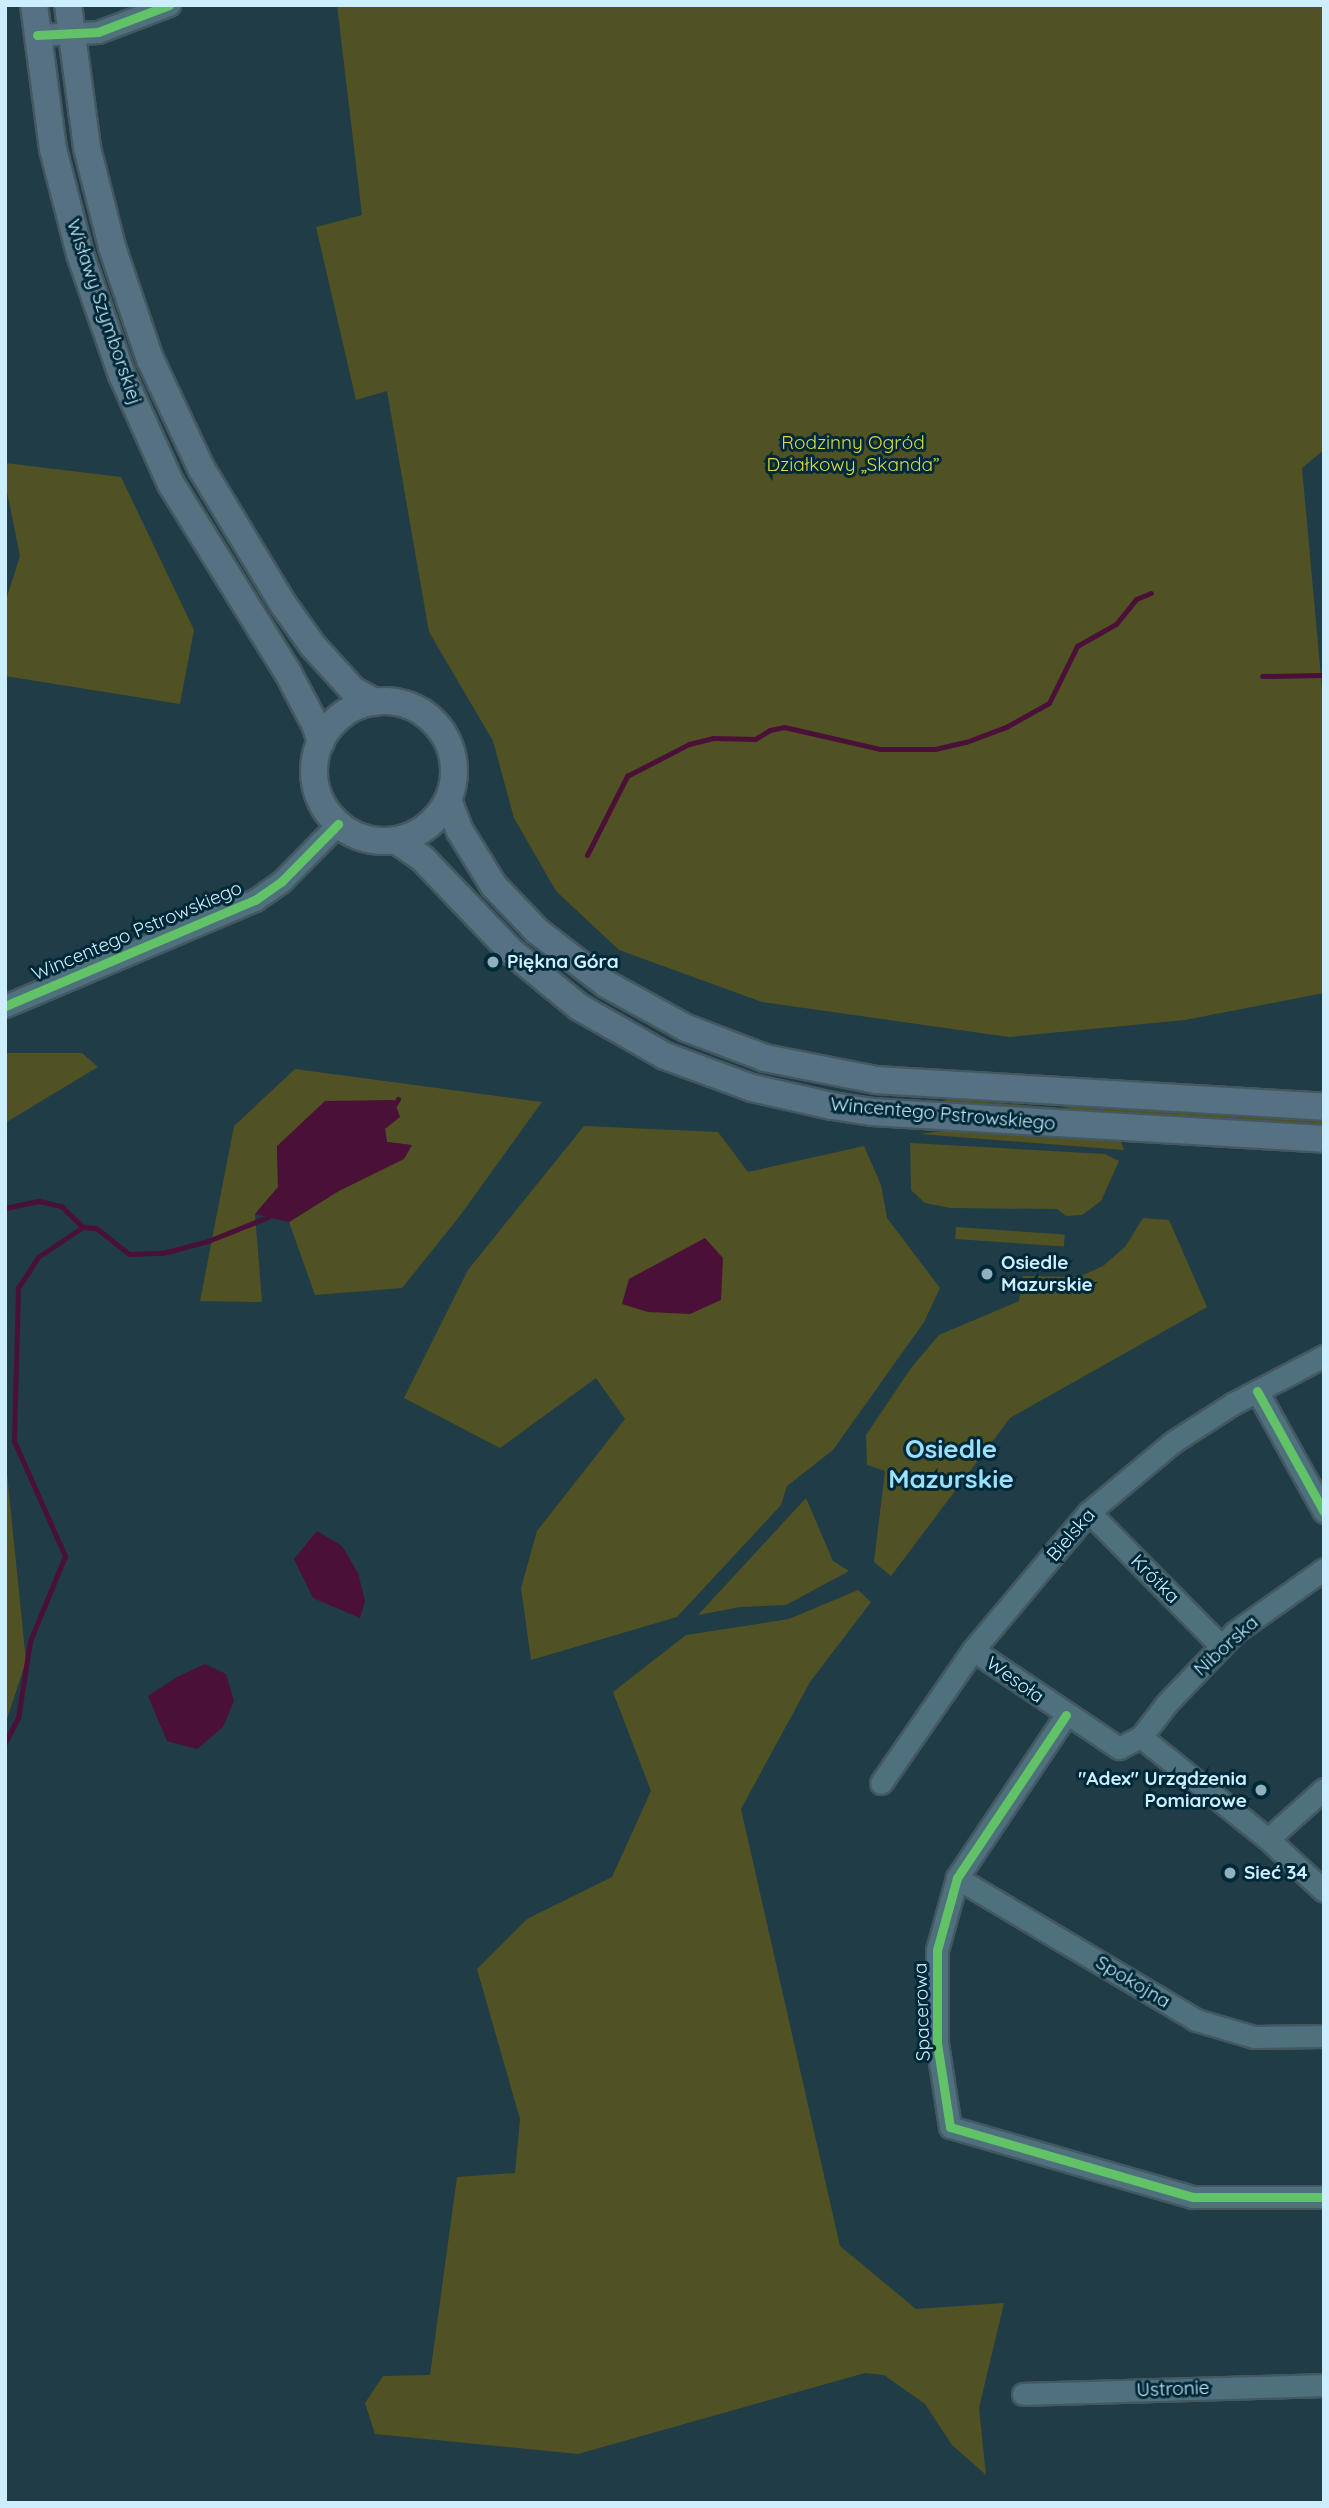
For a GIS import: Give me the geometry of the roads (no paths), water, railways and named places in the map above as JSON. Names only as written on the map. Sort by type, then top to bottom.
[{"type":"main road","name":"Wisławy Szymborskiej","points":[[34,5],[53,149],[80,254],[122,375],[172,484],[287,671],[315,724],[320,742]]},
{"type":"main road","name":"Wisławy Szymborskiej","points":[[68,5],[87,148],[112,247],[150,359],[201,468],[283,604],[313,646],[353,690],[375,702]]},
{"type":"main road","points":[[375,702],[411,706],[440,729],[453,763],[448,800],[441,812],[421,830],[396,840],[365,838],[338,824],[322,804],[315,780],[320,742],[327,730],[348,711],[375,702]]},
{"type":"main road","name":"Wincentego Pstrowskiego","points":[[448,800],[460,831],[494,886],[537,931],[606,984],[686,1028],[765,1058],[876,1080],[1324,1107]]},
{"type":"main road","name":"Wincentego Pstrowskiego","points":[[396,840],[423,859],[512,951],[579,1007],[665,1056],[752,1088],[832,1107],[872,1112],[1324,1139]]},
{"type":"street","points":[[37,34],[98,33],[169,5]]},
{"type":"street","name":"Wincentego Pstrowskiego","points":[[5,1006],[255,900],[282,881],[338,824]]},
{"type":"street","name":"Bielska","points":[[881,1783],[973,1650],[1089,1512],[1173,1442],[1257,1391],[1324,1356]]},
{"type":"street","points":[[1257,1391],[1324,1512]]},
{"type":"street","name":"Krótka","points":[[1089,1512],[1220,1645]]},
{"type":"street","name":"Niborska","points":[[1141,1737],[1220,1645],[1324,1569]]},
{"type":"street","name":"Wesoła","points":[[973,1650],[1066,1715],[1119,1748],[1141,1737]]},
{"type":"street","name":"Spacerowa","points":[[1066,1715],[957,1878],[937,1950],[937,2043],[950,2127],[1193,2197],[1324,2197]]},
{"type":"street","points":[[1141,1737],[1268,1839],[1324,1891]]},
{"type":"street","points":[[1268,1839],[1324,1788]]},
{"type":"street","name":"Spokojna","points":[[957,1878],[1196,2020],[1254,2037],[1324,2036]]},
{"type":"street","name":"Ustronie","points":[[1023,2394],[1324,2385]]},
{"type":"waterway","points":[[587,855],[627,776],[689,744],[713,738],[755,739],[770,730],[784,727],[880,749],[935,749],[966,742],[1006,727],[1049,703],[1077,646],[1116,624],[1136,599],[1151,593]]},
{"type":"waterway","points":[[1262,676],[1324,675]]},
{"type":"waterway","points":[[395,1104],[398,1099]]},
{"type":"waterway","points":[[5,1208],[39,1201],[61,1206],[83,1227]]},
{"type":"waterway","points":[[5,1743],[18,1718],[30,1641],[65,1556],[14,1441],[18,1288],[38,1257],[83,1227],[96,1228],[129,1254],[163,1253],[208,1241],[268,1217]]},
{"type":"place","name":"Piękna Góra","points":[[493,962]]},
{"type":"place","name":"Osiedle Mazurskie","points":[[987,1274]]},
{"type":"place","name":"\"Adex\" Urządzenia Pomiarowe","points":[[1261,1790]]},
{"type":"place","name":"Sieć 34","points":[[1230,1873]]},
{"type":"district","name":"Osiedle Mazurskie","points":[[951,1464]]},
{"type":"park label","name":"Rodzinny Ogród Działkowy „Skanda”","points":[[853,454]]}]
